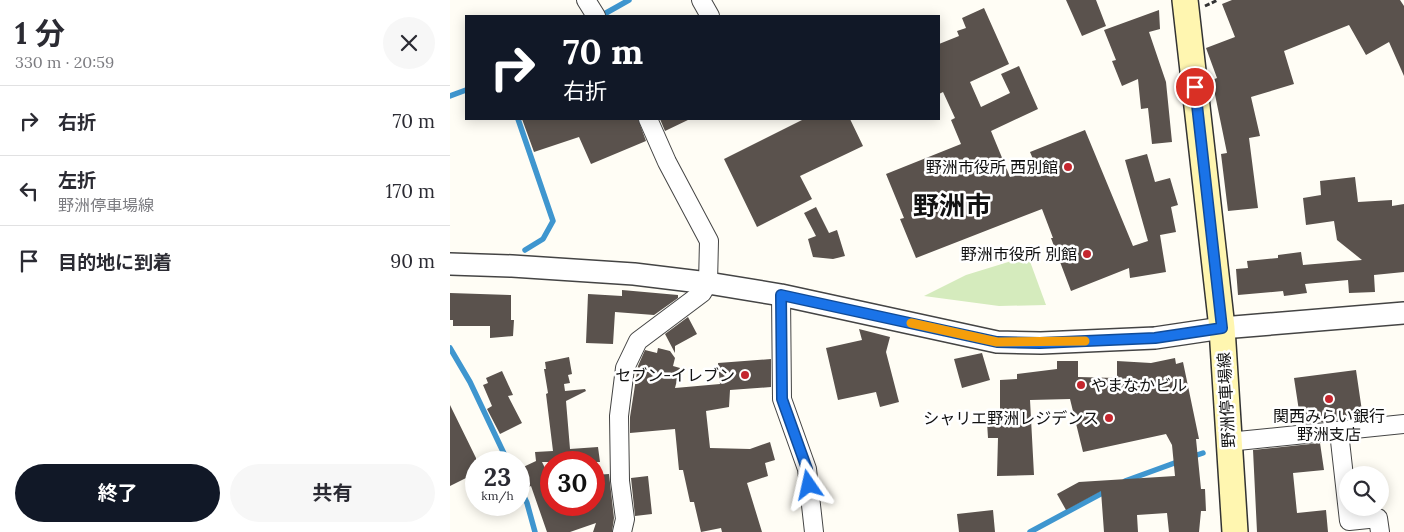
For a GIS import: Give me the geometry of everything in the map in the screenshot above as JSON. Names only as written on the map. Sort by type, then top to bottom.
[{"type":"main road","name":"野洲停車場線","points":[[1185,0],[1222,328],[1235,532]]},
{"type":"street","points":[[586,0],[595,15]]},
{"type":"street","points":[[701,0],[709,15]]},
{"type":"street","points":[[622,532],[625,519],[620,481],[619,416],[625,368],[638,341],[702,293],[708,283],[709,241],[667,162],[648,120]]},
{"type":"street","points":[[450,264],[625,273],[708,283],[781,295],[997,342],[1040,343],[1155,338],[1222,328],[1404,313]]},
{"type":"street","points":[[781,295],[782,399],[807,469],[814,532]]},
{"type":"street","points":[[1228,442],[1404,424]]},
{"type":"street","points":[[1339,432],[1349,520],[1378,518],[1380,532]]},
{"type":"green space","points":[[1028,256],[1046,305],[999,306],[924,296],[966,275]]},
{"type":"building","points":[[1066,0],[1096,0],[1106,26],[1082,36]]},
{"type":"building","points":[[1232,0],[1400,0],[1404,6],[1404,76],[1389,42],[1366,55],[1349,25],[1284,51],[1294,84],[1251,97],[1260,136],[1249,138],[1258,208],[1228,211],[1221,154],[1227,153],[1212,80],[1217,78],[1206,48],[1235,37],[1222,4]]},
{"type":"building","points":[[984,8],[1009,64],[970,82],[981,107],[1010,93],[1001,74],[1019,66],[1038,109],[991,131],[1010,177],[1036,166],[1030,152],[1085,130],[1133,246],[1148,241],[1125,160],[1147,154],[1155,182],[1170,178],[1178,205],[1171,207],[1176,232],[1160,235],[1166,272],[1130,278],[1129,268],[1071,291],[1042,209],[916,258],[900,219],[904,218],[886,174],[961,144],[951,120],[955,118],[943,92],[940,94],[940,44],[959,36],[957,31],[966,28],[962,18]]},
{"type":"building","points":[[1159,10],[1160,29],[1149,32],[1166,82],[1172,142],[1152,144],[1148,108],[1141,109],[1138,79],[1122,86],[1112,61],[1116,60],[1104,30]]},
{"type":"building","points":[[522,120],[638,120],[646,141],[591,164],[579,137],[534,152]]},
{"type":"building","points":[[660,120],[688,120],[665,131]]},
{"type":"building","points":[[802,120],[850,120],[863,146],[800,176],[812,199],[757,227],[724,159]]},
{"type":"building","points":[[1355,177],[1358,202],[1392,200],[1392,206],[1404,204],[1404,272],[1374,275],[1375,292],[1349,293],[1348,280],[1305,284],[1307,293],[1284,296],[1283,291],[1238,295],[1236,269],[1248,268],[1247,261],[1278,258],[1278,255],[1301,252],[1303,265],[1362,260],[1337,240],[1334,221],[1306,225],[1303,198],[1321,195],[1320,181]]},
{"type":"building","points":[[816,207],[829,233],[837,230],[845,256],[833,259],[813,257],[808,239],[816,236],[804,213]]},
{"type":"building","points":[[622,290],[678,295],[678,298],[654,315],[615,312],[613,344],[586,343],[588,294],[622,296]]},
{"type":"building","points":[[450,293],[511,295],[511,320],[514,320],[513,336],[490,338],[490,326],[453,326],[453,320],[450,320]]},
{"type":"building","points":[[688,317],[697,334],[675,346],[675,353],[665,334]]},
{"type":"building","points":[[859,329],[890,337],[886,352],[899,402],[880,407],[876,392],[838,400],[826,348],[862,340]]},
{"type":"building","points":[[658,348],[670,351],[675,358],[673,366],[680,368],[675,388],[720,384],[718,363],[771,359],[771,387],[730,390],[729,407],[706,411],[710,448],[750,449],[770,442],[775,460],[765,463],[768,476],[747,483],[762,532],[722,532],[721,528],[701,532],[694,502],[690,502],[683,470],[679,470],[675,429],[630,433],[630,417],[638,366],[645,350],[657,353]]},
{"type":"building","points":[[982,353],[990,380],[962,388],[954,359]]},
{"type":"building","points":[[569,357],[572,374],[568,375],[570,383],[564,384],[565,391],[585,389],[586,391],[566,401],[570,449],[598,447],[599,451],[553,451],[546,394],[548,393],[544,369],[546,369],[545,362]]},
{"type":"building","points":[[1175,358],[1176,364],[1183,362],[1199,439],[1196,439],[1201,489],[1205,489],[1206,511],[1201,511],[1199,532],[1169,532],[1167,513],[1137,515],[1138,532],[1104,532],[1101,491],[1066,510],[1057,494],[1079,482],[1175,476],[1172,445],[1166,434],[1083,452],[1070,399],[1030,400],[1034,475],[997,476],[998,438],[988,438],[987,422],[997,421],[997,413],[1000,413],[1000,380],[1017,379],[1017,374],[1057,369],[1057,361],[1078,361],[1078,377],[1117,378],[1117,361],[1151,363]]},
{"type":"building","name":"関西みらい銀行 野洲支店","points":[[1356,370],[1363,418],[1301,424],[1294,378]]},
{"type":"building","points":[[502,371],[513,395],[508,396],[522,423],[500,434],[487,409],[492,406],[483,385],[488,383],[486,378]]},
{"type":"building","points":[[450,405],[473,451],[465,451],[465,478],[450,486]]},
{"type":"building","points":[[1320,443],[1324,470],[1293,473],[1297,513],[1326,510],[1328,532],[1257,532],[1253,450]]},
{"type":"building","points":[[535,452],[540,452],[540,512],[530,486],[530,464],[536,461]]},
{"type":"building","points":[[605,474],[609,474],[614,518],[612,532],[593,532],[596,523],[570,532],[547,532],[541,516],[605,516]]},
{"type":"building","points":[[648,476],[652,514],[635,516],[631,478]]},
{"type":"building","points":[[993,510],[995,532],[959,532],[957,514]]},
{"type":"waterway","points":[[606,13],[629,0]]},
{"type":"waterway","points":[[450,96],[465,90]]},
{"type":"waterway","points":[[518,120],[553,221],[543,239],[525,250]]},
{"type":"waterway","points":[[450,348],[470,382],[503,451]]},
{"type":"waterway","points":[[1191,457],[1203,453]]},
{"type":"waterway","points":[[1125,481],[1180,461]]},
{"type":"waterway","points":[[1030,532],[1106,491]]},
{"type":"waterway","points":[[530,514],[535,532]]},
{"type":"slow traffic","points":[[911,323],[962,336],[997,342],[1085,341]]},
{"type":"place","name":"野洲市役所 西別館","points":[[1068,167]]},
{"type":"place","name":"野洲市役所 別館","points":[[1087,254]]},
{"type":"place","name":"セブン-イレブン","points":[[745,375]]},
{"type":"place","name":"やまなかビル","points":[[1081,385]]},
{"type":"place","name":"関西みらい銀行 野洲支店","points":[[1329,399]]},
{"type":"place","name":"シャリエ野洲レジデンス","points":[[1109,418]]},
{"type":"district","name":"野洲市","points":[[952,206]]},
{"type":"route","points":[[809,485],[807,469],[782,399],[781,295],[934,328],[962,336],[997,342],[1040,343],[1155,338],[1222,328],[1195,87]]}]
